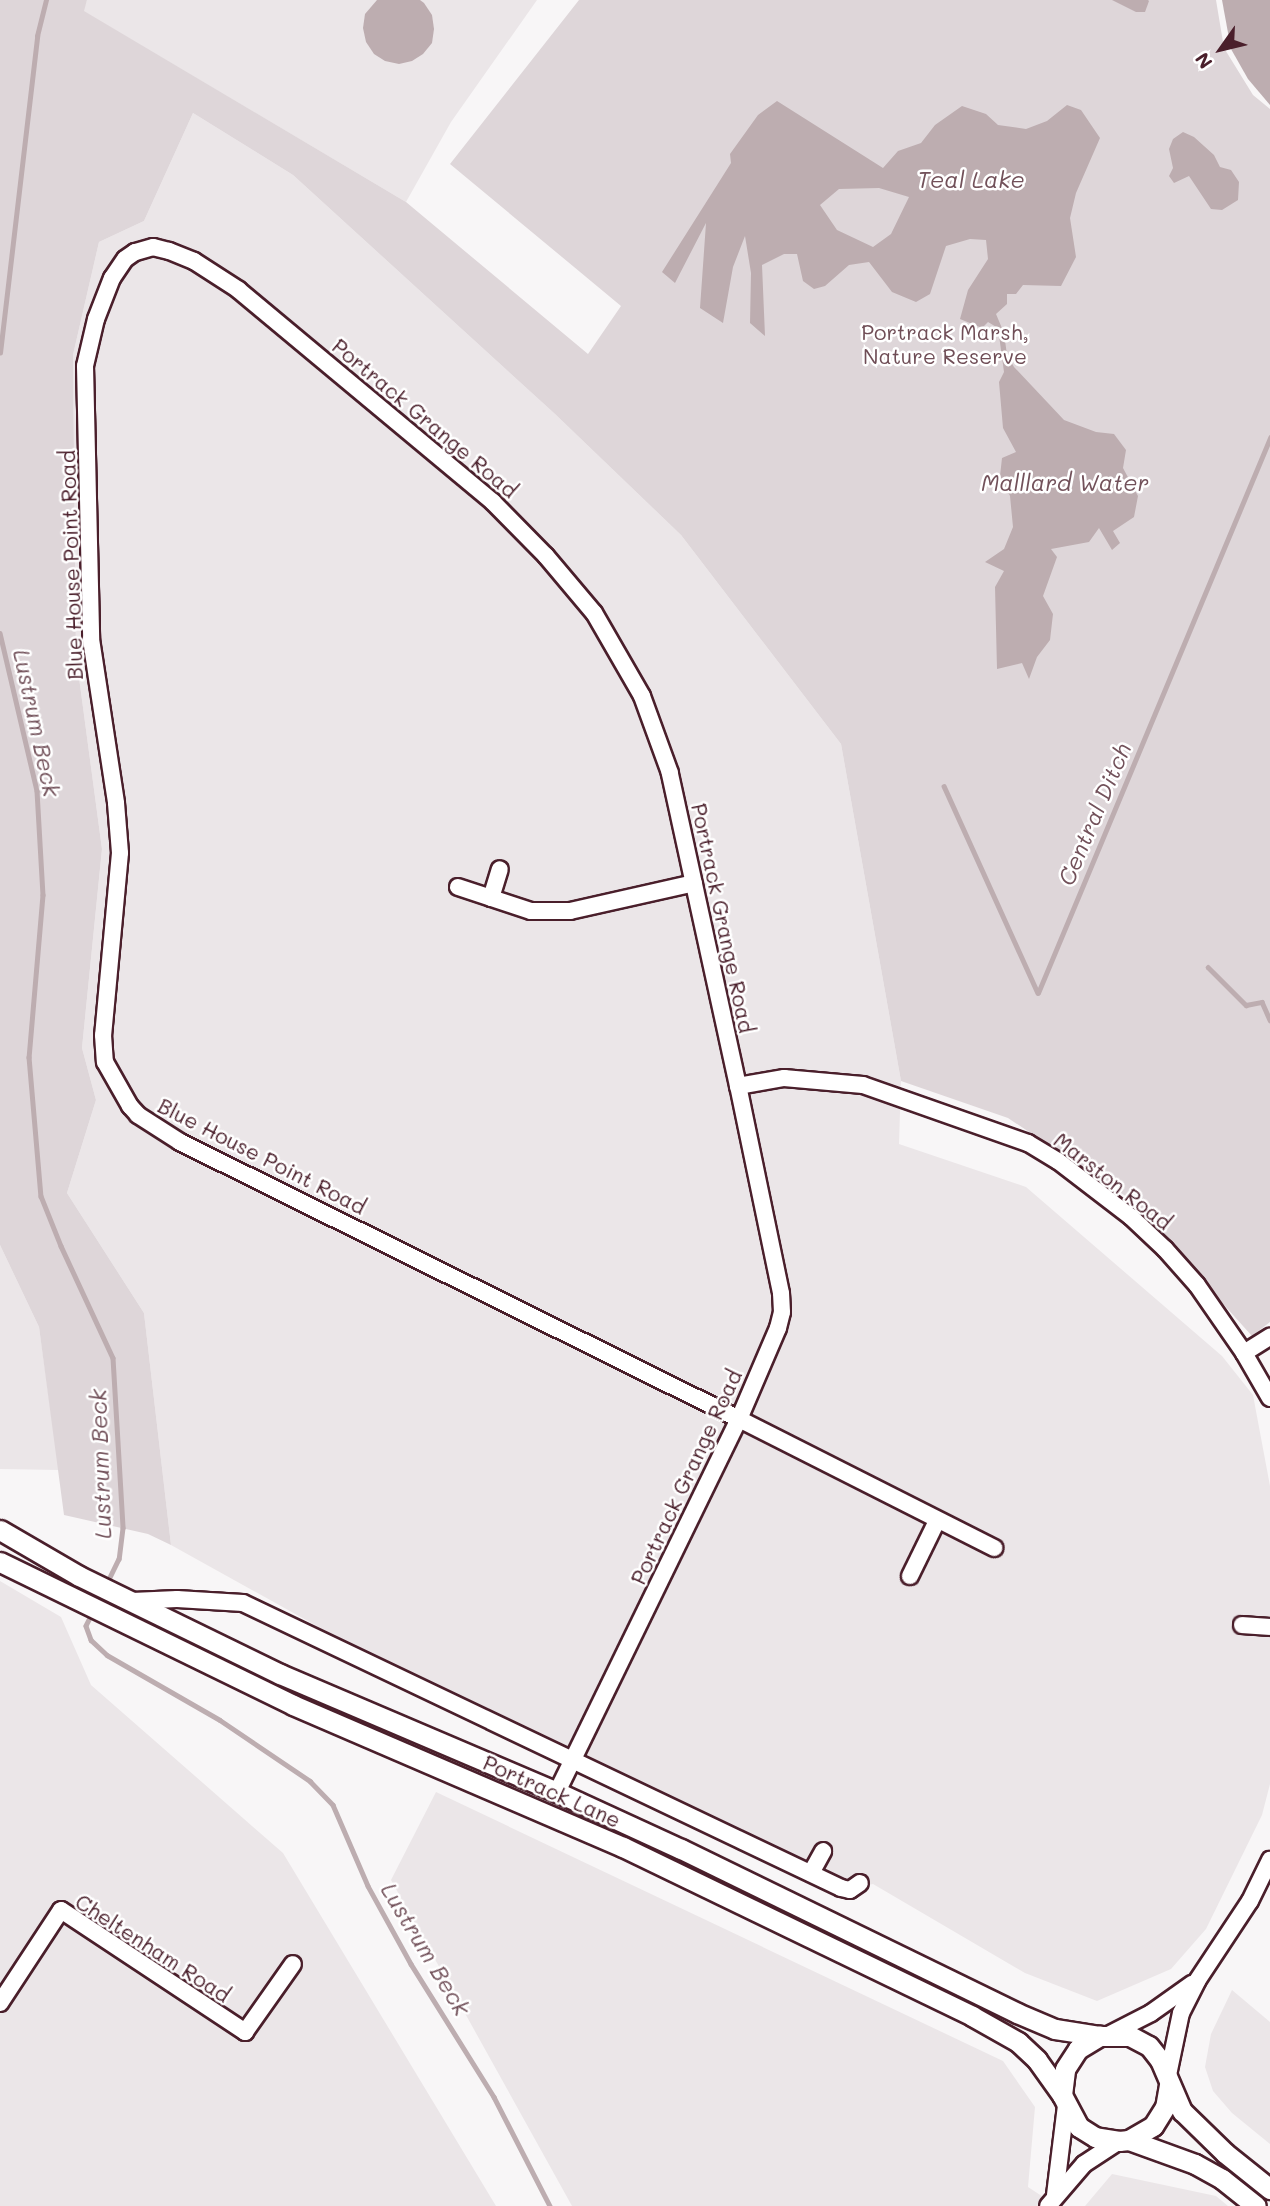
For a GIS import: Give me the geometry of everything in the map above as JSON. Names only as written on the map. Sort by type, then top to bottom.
[{"type":"main road","name":"Portrack Lane","points":[[0,1530],[79,1576],[317,1690],[557,1792],[1042,2025],[1105,2035],[1130,2036],[1149,2046],[1182,2111],[1201,2131],[1270,2189]]},
{"type":"main road","name":"Portrack Lane","points":[[0,1562],[293,1704],[623,1847],[972,2016],[1018,2042],[1037,2060],[1079,2127],[1095,2137],[1124,2140],[1195,2164],[1222,2179],[1256,2206]]},
{"type":"main road","points":[[1064,2100],[1065,2069],[1071,2059],[1078,2049],[1105,2035]]},
{"type":"main road","points":[[1124,2140],[1153,2126],[1165,2107],[1168,2080]]},
{"type":"street","name":"Portrack Grange Road","points":[[135,252],[153,247],[169,251],[194,261],[239,290],[493,502],[546,556],[594,613],[642,696],[670,773],[738,1086],[781,1293],[782,1312],[778,1328],[739,1419],[557,1792]]},
{"type":"street","name":"Blue House Point Road","points":[[135,252],[125,259],[112,278],[96,319],[85,366],[91,639],[116,803],[120,853],[103,1035],[105,1062],[118,1087],[138,1115],[180,1142],[994,1548]]},
{"type":"street","points":[[491,898],[500,869]]},
{"type":"street","points":[[458,887],[531,911],[570,911],[694,883]]},
{"type":"street","name":"Marston Road","points":[[738,1086],[784,1078],[863,1085],[1028,1143],[1058,1161],[1120,1209],[1165,1249],[1197,1285],[1244,1353],[1270,1398]]},
{"type":"street","points":[[1244,1353],[1270,1337]]},
{"type":"street","points":[[910,1576],[937,1521]]},
{"type":"street","name":"Portrack Lane","points":[[127,1598],[233,1601],[254,1607],[811,1873],[850,1890],[860,1883]]},
{"type":"street","points":[[1242,1625],[1270,1627]]},
{"type":"street","points":[[811,1873],[823,1851]]},
{"type":"street","points":[[1168,2080],[1181,2013],[1197,1981],[1250,1901],[1270,1860]]},
{"type":"street","name":"Cheltenham Road","points":[[0,2003],[61,1910],[245,2032],[293,1964]]},
{"type":"street","points":[[1105,2035],[1160,2007],[1197,1981]]},
{"type":"street","points":[[1052,2200],[1064,2100]]},
{"type":"street","points":[[1052,2200],[1084,2164],[1124,2140]]},
{"type":"shaded area","points":[[87,0],[537,0],[451,122],[406,202],[83,11]]},
{"type":"shaded area","points":[[193,113],[293,175],[555,414],[681,535],[841,744],[901,1081],[899,1144],[1026,1187],[1222,1356],[1253,1395],[1270,1486],[1270,1784],[1262,1815],[1206,1929],[1171,1969],[1097,2001],[1025,1973],[873,1884],[852,1888],[589,1756],[333,1635],[171,1545],[144,1313],[67,1193],[96,1100],[82,1048],[102,849],[76,655],[73,355],[99,242],[144,221]]},
{"type":"shaded area","points":[[0,1245],[39,1327],[59,1470],[0,1469]]},
{"type":"shaded area","points":[[0,1581],[61,1617],[91,1685],[283,1853],[496,2206],[0,2206]]},
{"type":"shaded area","points":[[436,1792],[1003,2061],[1035,2107],[1028,2187],[1057,2206],[572,2206],[391,1880]]},
{"type":"shaded area","points":[[1232,1990],[1270,2022],[1270,2144],[1232,2113],[1213,2091],[1205,2067],[1211,2034]]},
{"type":"shaded area","points":[[1112,2174],[1216,2196],[1228,2206],[1085,2206]]},
{"type":"green space","name":"Portrack Marsh, Nature Reserve","points":[[0,0],[87,0],[84,11],[406,202],[588,354],[621,306],[450,164],[579,0],[1216,0],[1224,48],[1253,95],[1270,109],[1270,1322],[1252,1336],[1127,1197],[1008,1118],[901,1081],[841,744],[681,535],[555,414],[293,175],[193,113],[144,221],[99,242],[73,355],[76,655],[102,849],[82,1048],[96,1100],[67,1193],[144,1313],[171,1545],[148,1534],[64,1515],[39,1327],[0,1245]]},
{"type":"water","points":[[377,0],[420,0],[424,3],[432,15],[434,29],[432,43],[423,54],[412,61],[399,64],[385,61],[374,54],[366,42],[363,28],[365,14]]},
{"type":"water","points":[[1112,0],[1149,1],[1145,12],[1136,12]]},
{"type":"water","points":[[1222,0],[1270,0],[1270,105],[1248,79],[1231,49]]},
{"type":"water","name":"Teal Lake","points":[[777,101],[883,168],[898,151],[921,143],[935,125],[962,106],[986,114],[998,125],[1026,129],[1047,121],[1067,105],[1081,110],[1100,138],[1076,193],[1070,218],[1076,257],[1061,286],[1023,285],[1016,294],[1007,294],[1007,304],[996,314],[1004,333],[1007,355],[1014,367],[1064,420],[1096,432],[1114,434],[1126,450],[1123,468],[1138,496],[1134,517],[1113,531],[1120,543],[1112,550],[1099,528],[1089,542],[1051,549],[1057,557],[1043,596],[1053,614],[1050,640],[1037,657],[1029,679],[1022,663],[997,669],[995,587],[1004,571],[985,562],[1004,549],[1013,527],[1010,496],[1000,476],[1002,458],[1016,452],[1003,428],[999,382],[1004,372],[998,328],[988,322],[982,328],[960,319],[968,290],[988,259],[986,240],[970,239],[946,246],[930,294],[916,302],[892,292],[869,262],[849,265],[825,286],[814,289],[803,281],[797,254],[784,254],[762,265],[765,336],[750,323],[751,273],[745,236],[733,267],[723,323],[700,308],[706,223],[675,283],[662,272],[731,163],[730,154],[758,115]],"holes":[[[879,188],[909,197],[891,234],[873,247],[837,230],[820,205],[839,189]]]},
{"type":"water","points":[[1183,132],[1194,137],[1214,155],[1220,167],[1231,170],[1239,182],[1238,200],[1222,210],[1211,209],[1189,176],[1174,183],[1169,176],[1173,168],[1169,149],[1173,139]]},
{"type":"waterway","name":"Lustrum Beck","points":[[0,353],[37,36],[46,0]]},
{"type":"waterway","name":"Central Ditch","points":[[944,786],[1038,993],[1270,438]]},
{"type":"waterway","name":"Lustrum Beck","points":[[0,633],[37,791],[43,895],[29,1057],[41,1196],[113,1358],[123,1528],[119,1559],[107,1584]]},
{"type":"waterway","points":[[1208,967],[1246,1005],[1262,1002],[1270,1020]]},
{"type":"waterway","name":"Lustrum Beck","points":[[92,1614],[86,1626],[91,1640],[107,1655],[220,1720],[310,1781],[333,1805],[368,1886],[411,1964],[494,2097],[550,2206]]},
{"type":"water label","name":"Malllard Water","points":[[1065,482]]}]
